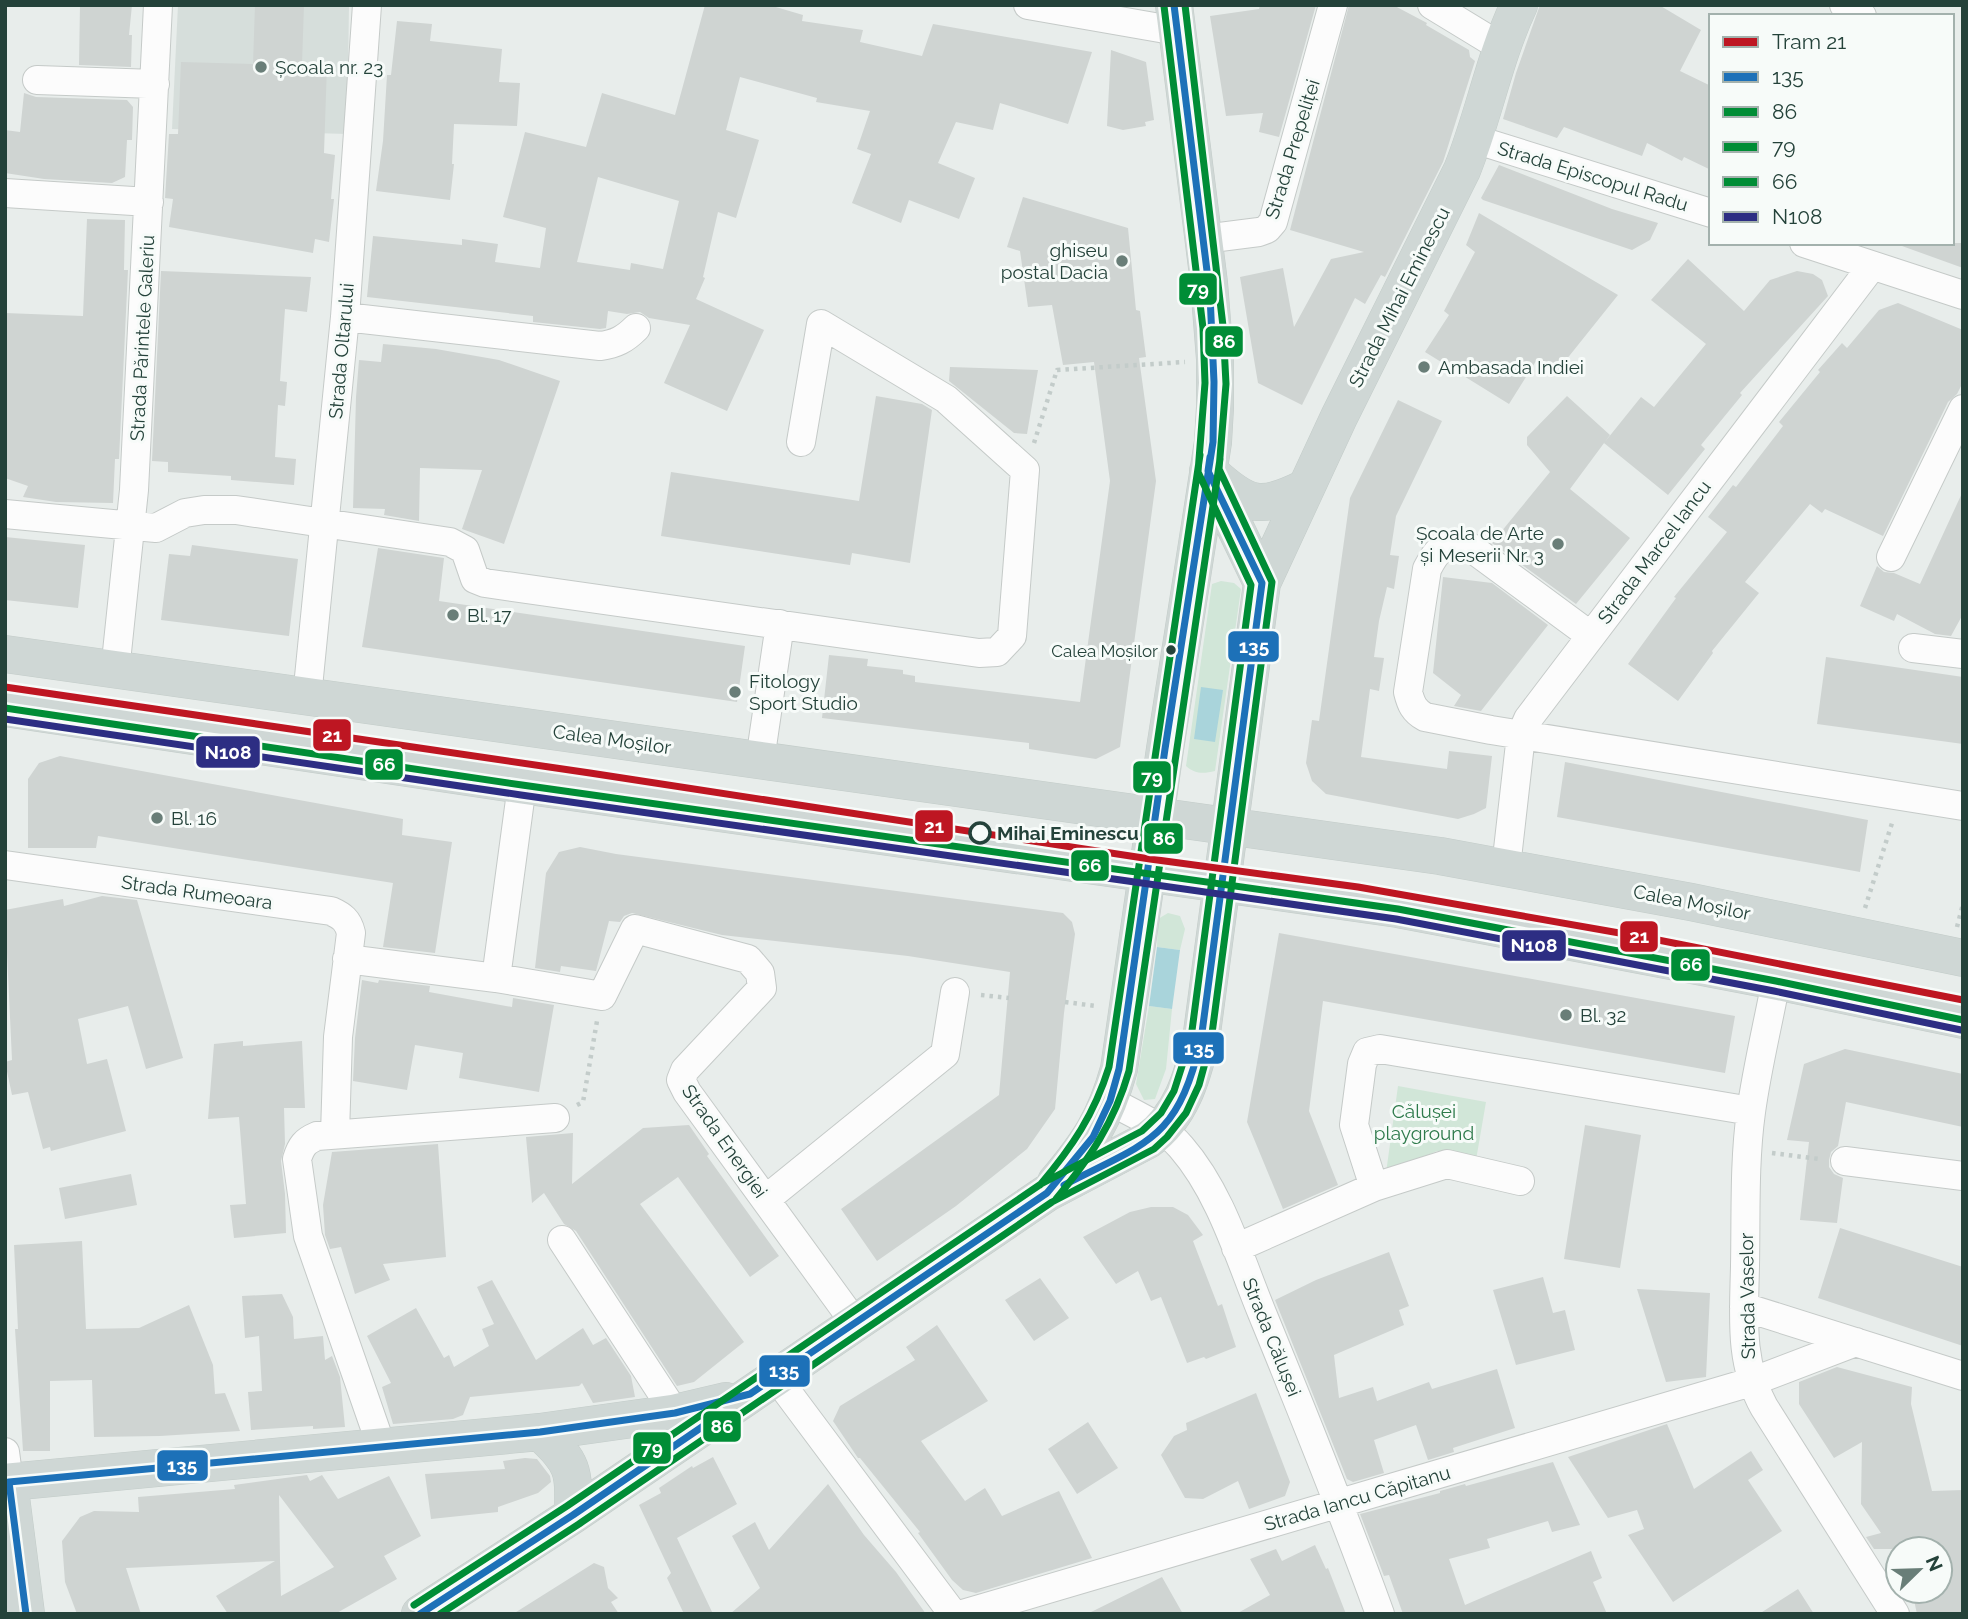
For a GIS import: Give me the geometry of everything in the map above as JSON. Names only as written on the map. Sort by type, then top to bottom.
[{"type":"main road","name":"Strada Mihai Eminescu","points":[[1163,1130],[1181,1103],[1201,1040],[1262,583],[1380,332],[1451,194],[1474,139],[1501,47],[1519,5]]},
{"type":"main road","points":[[1047,1194],[1093,1137],[1110,1101],[1119,1069],[1208,471],[1215,407],[1215,359],[1204,239],[1176,18]]},
{"type":"main road","points":[[1208,471],[1228,489],[1253,502],[1266,503],[1283,499],[1305,488]]},
{"type":"main road","points":[[1208,471],[1262,583]]},
{"type":"main road","points":[[1193,568],[1234,569],[1262,583]]},
{"type":"main road","name":"Calea Moșilor","points":[[5,654],[761,760],[1152,845],[1226,855],[1398,909],[1776,981],[1963,1020]]},
{"type":"main road","name":"Calea Moșilor","points":[[5,708],[522,785],[1152,845],[1226,855],[1413,851],[1856,935],[1963,958]]},
{"type":"main road","points":[[420,1614],[573,1515],[1047,1194],[1163,1130]]},
{"type":"main road","points":[[26,1614],[6,1472],[382,1448],[540,1432],[675,1413],[763,1386]]},
{"type":"main road","points":[[540,1432],[565,1457],[570,1466],[573,1480],[573,1515]]},
{"type":"street","name":"Strada Părintele Galeriu","points":[[115,671],[131,526],[158,5]]},
{"type":"street","name":"Strada Oltarului","points":[[307,696],[345,317],[366,5]]},
{"type":"street","points":[[1028,5],[1176,18]]},
{"type":"street","name":"Strada Prepeliței","points":[[1204,239],[1259,232],[1267,229],[1273,222],[1333,5]]},
{"type":"street","points":[[1432,5],[1501,47]]},
{"type":"street","points":[[37,80],[155,84]]},
{"type":"street","name":"Strada Episcopul Radu","points":[[1474,139],[1709,212]]},
{"type":"street","points":[[5,193],[149,202]]},
{"type":"street","points":[[1810,245],[1963,295]]},
{"type":"street","name":"Strada Marcel Iancu","points":[[1506,867],[1521,735],[1528,719],[1872,265]]},
{"type":"street","points":[[345,317],[600,346],[615,344],[636,328]]},
{"type":"street","points":[[5,514],[156,528],[185,513],[204,510],[236,510],[326,522],[450,542],[465,550],[475,579],[485,583],[979,653],[997,652],[1012,636],[1026,470],[946,399],[821,324],[801,442]]},
{"type":"street","points":[[1892,557],[1963,409]]},
{"type":"street","points":[[1591,636],[1470,547],[1450,544],[1436,553],[1427,569],[1408,692],[1410,703],[1416,712],[1425,717],[1521,735],[1963,806]]},
{"type":"street","points":[[761,760],[780,624]]},
{"type":"street","points":[[1913,648],[1963,654]]},
{"type":"street","points":[[496,978],[522,785]]},
{"type":"street","name":"Strada Rumeoara","points":[[5,865],[331,911],[342,916],[349,923],[351,933],[338,1037],[335,1134]]},
{"type":"street","name":"Strada Energiei","points":[[602,996],[635,929],[748,959],[761,973],[762,988],[685,1070],[681,1080],[687,1092],[855,1323]]},
{"type":"street","points":[[346,959],[496,978],[602,996]]},
{"type":"street","name":"Strada Vaselor","points":[[1776,981],[1751,1111],[1747,1151],[1744,1307],[1746,1353],[1751,1381],[1764,1407],[1895,1614]]},
{"type":"street","points":[[766,1199],[946,1054],[955,992]]},
{"type":"street","points":[[1374,1187],[1354,1125],[1362,1064],[1367,1052],[1380,1049],[1751,1111]]},
{"type":"street","name":"Strada Călușei","points":[[1110,1101],[1163,1130],[1179,1144],[1195,1164],[1212,1194],[1339,1503],[1380,1614]]},
{"type":"street","points":[[382,1448],[308,1236],[297,1159],[300,1148],[307,1140],[317,1136],[555,1118]]},
{"type":"street","points":[[1845,1161],[1963,1176]]},
{"type":"street","points":[[1236,1248],[1374,1187],[1447,1164],[1520,1181]]},
{"type":"street","points":[[562,1240],[675,1413]]},
{"type":"street","points":[[1744,1307],[1963,1376]]},
{"type":"street","name":"Strada Iancu Căpitanu","points":[[963,1614],[1751,1381],[1856,1342]]},
{"type":"street","points":[[763,1386],[953,1614]]},
{"type":"path","points":[[1026,470],[1056,370],[1215,359]]},
{"type":"path","points":[[1856,935],[1900,796]]},
{"type":"path","points":[[555,1118],[583,1102],[602,996]]},
{"type":"path","points":[[1747,1151],[1845,1161]]},
{"type":"shaded area","name":"Școala nr. 23","points":[[178,5],[349,5],[347,134],[172,129]]},
{"type":"green space","points":[[1221,581],[1234,583],[1241,589],[1215,771],[1199,773],[1186,766],[1212,584]]},
{"type":"green space","points":[[1168,913],[1180,916],[1185,929],[1180,950],[1157,947],[1158,919]]},
{"type":"green space","points":[[1149,1006],[1172,1009],[1166,1069],[1155,1099],[1144,1100],[1136,1084]]},
{"type":"green space","name":"Călușei playground","points":[[1398,1086],[1486,1102],[1476,1160],[1437,1151],[1386,1173]]},
{"type":"water","points":[[1201,687],[1223,690],[1215,742],[1194,739]]},
{"type":"water","points":[[1157,947],[1180,950],[1172,1009],[1149,1006]]},
{"type":"building","points":[[80,5],[132,5],[129,35],[132,35],[131,67],[79,65]]},
{"type":"building","points":[[255,5],[304,5],[302,64],[327,65],[324,153],[335,155],[331,199],[334,199],[329,242],[315,239],[313,253],[169,227],[173,199],[165,198],[169,134],[178,134],[181,62],[253,64]]},
{"type":"building","points":[[705,5],[769,5],[803,15],[802,21],[863,30],[860,42],[922,56],[933,24],[1092,52],[1068,124],[1000,103],[993,130],[956,122],[938,163],[975,178],[959,219],[909,200],[901,223],[852,203],[871,154],[857,149],[870,111],[816,102],[817,98],[740,77],[726,130],[759,140],[736,218],[718,212],[703,277],[705,278],[696,299],[764,330],[727,411],[664,383],[690,325],[649,318],[640,312],[627,314],[608,311],[606,328],[600,329],[533,322],[533,316],[367,297],[373,236],[462,245],[462,239],[498,244],[495,262],[540,268],[546,228],[503,217],[525,132],[586,147],[602,93],[675,115]],"holes":[[[598,177],[679,201],[663,269],[631,263],[630,270],[577,262]]]},
{"type":"building","points":[[1260,5],[1316,5],[1279,137],[1259,132],[1263,113],[1226,116],[1210,16],[1259,9]]},
{"type":"building","points":[[1349,5],[1393,5],[1469,50],[1470,57],[1475,61],[1443,162],[1385,277],[1381,275],[1365,304],[1355,298],[1302,405],[1258,383],[1240,277],[1283,268],[1294,327],[1331,259],[1364,252],[1290,230]]},
{"type":"building","points":[[1540,5],[1659,5],[1701,30],[1680,71],[1709,85],[1709,169],[1684,157],[1682,161],[1647,143],[1642,156],[1564,127],[1557,138],[1503,119]]},
{"type":"building","points":[[397,21],[432,24],[430,41],[502,49],[499,82],[520,83],[517,126],[454,124],[454,164],[450,200],[376,191],[383,141],[387,75],[391,75]]},
{"type":"building","points":[[1111,50],[1146,62],[1154,120],[1145,122],[1146,126],[1123,130],[1107,126]]},
{"type":"building","points":[[24,93],[36,97],[127,100],[133,107],[132,140],[127,140],[125,177],[112,183],[44,179],[5,173],[5,130],[20,132]]},
{"type":"building","points":[[1499,165],[1612,209],[1658,223],[1650,240],[1632,250],[1483,200],[1481,198]]},
{"type":"building","points":[[1023,197],[1128,228],[1136,310],[1140,311],[1146,357],[1139,358],[1156,481],[1120,747],[1096,759],[1029,749],[1029,743],[822,718],[829,655],[868,659],[867,666],[903,670],[903,674],[915,676],[915,682],[1080,702],[1110,481],[1094,362],[1063,365],[1052,305],[1028,307],[1020,251],[1007,247]]},
{"type":"building","points":[[1479,213],[1618,295],[1554,375],[1536,361],[1509,404],[1425,352],[1449,315],[1444,311],[1475,252],[1466,245]]},
{"type":"building","points":[[87,219],[125,220],[124,270],[128,270],[119,459],[115,459],[113,503],[56,502],[23,497],[28,486],[5,478],[5,313],[83,316]]},
{"type":"building","points":[[1963,243],[1963,268],[1902,246]]},
{"type":"building","points":[[1688,259],[1744,311],[1770,280],[1797,271],[1813,274],[1822,280],[1828,296],[1740,393],[1742,395],[1701,445],[1705,449],[1668,495],[1604,443],[1641,397],[1654,407],[1706,344],[1651,300]]},
{"type":"building","points":[[161,271],[311,277],[307,312],[285,309],[280,381],[287,382],[285,406],[278,405],[275,457],[296,459],[294,485],[231,480],[231,476],[168,472],[168,462],[152,461]]},
{"type":"building","points":[[1898,303],[1963,330],[1963,382],[1957,394],[1948,402],[1883,536],[1825,509],[1822,513],[1810,504],[1745,582],[1759,593],[1712,651],[1678,701],[1628,664],[1676,598],[1674,597],[1727,532],[1708,517],[1733,485],[1736,487],[1783,426],[1779,422],[1820,372],[1818,370],[1842,343],[1847,348],[1879,310]]},
{"type":"building","points":[[383,344],[436,349],[499,360],[560,381],[504,544],[462,529],[482,470],[420,468],[419,521],[384,515],[385,509],[353,508],[359,360],[381,362]]},
{"type":"building","points":[[950,367],[1038,370],[1027,434],[1014,433],[949,381]]},
{"type":"building","points":[[876,396],[922,404],[932,410],[910,563],[852,553],[850,565],[661,536],[671,472],[859,501]]},
{"type":"building","name":"Școala de Arte și Meserii Nr. 3","points":[[1567,396],[1610,435],[1570,489],[1630,538],[1576,604],[1492,543],[1550,472],[1527,445],[1527,437]]},
{"type":"building","points":[[1398,400],[1442,421],[1396,516],[1390,555],[1399,556],[1394,589],[1387,587],[1379,621],[1374,657],[1384,658],[1379,691],[1370,689],[1361,757],[1447,769],[1449,751],[1492,756],[1486,808],[1458,819],[1326,794],[1312,781],[1306,763],[1312,720],[1319,721],[1350,498]]},
{"type":"building","points":[[1963,491],[1963,614],[1951,636],[1935,634],[1897,614],[1894,621],[1860,606],[1877,566],[1884,572],[1894,573],[1920,584]]},
{"type":"building","points":[[5,537],[85,545],[78,608],[5,600]]},
{"type":"building","points":[[192,545],[298,559],[289,636],[161,620],[169,554],[190,556]]},
{"type":"building","name":"Bl. 17","points":[[378,548],[444,558],[439,601],[745,646],[737,702],[362,647]]},
{"type":"building","points":[[1443,577],[1492,583],[1548,625],[1481,711],[1454,706],[1461,695],[1433,673]]},
{"type":"building","points":[[1826,657],[1963,677],[1963,744],[1817,724]]},
{"type":"building","points":[[60,756],[403,819],[402,835],[452,842],[435,953],[383,947],[393,883],[98,836],[96,848],[28,848],[28,779],[39,763]]},
{"type":"building","points":[[1565,762],[1868,820],[1860,872],[1557,817]]},
{"type":"building","points":[[580,847],[1063,913],[1072,922],[1075,934],[1055,1109],[1027,1149],[956,1206],[877,1261],[841,1209],[999,1095],[1010,972],[908,956],[722,935],[632,913],[624,916],[620,922],[609,921],[596,971],[561,966],[560,972],[535,968],[546,873],[559,852]]},
{"type":"building","points":[[102,896],[137,900],[183,1058],[146,1069],[128,1006],[78,1019],[87,1064],[107,1059],[126,1131],[51,1151],[50,1147],[43,1149],[28,1092],[12,1095],[5,1062],[12,1060],[5,910],[63,899],[64,906]]},
{"type":"building","points":[[1279,933],[1735,1016],[1725,1073],[1323,1001],[1309,1111],[1338,1185],[1283,1209],[1247,1122]]},
{"type":"building","points":[[362,980],[430,986],[429,992],[512,1007],[513,998],[554,1005],[539,1092],[459,1078],[463,1053],[415,1045],[407,1090],[353,1081]]},
{"type":"building","points":[[243,1041],[243,1046],[302,1041],[305,1108],[284,1108],[285,1144],[281,1161],[286,1233],[234,1238],[230,1205],[246,1204],[239,1117],[208,1119],[214,1044]]},
{"type":"building","points":[[1845,1049],[1963,1074],[1963,1127],[1846,1102],[1838,1146],[1831,1152],[1829,1160],[1829,1167],[1834,1174],[1843,1178],[1837,1223],[1800,1220],[1809,1142],[1787,1140],[1804,1064]]},
{"type":"building","points":[[689,1125],[709,1154],[707,1156],[779,1256],[750,1277],[678,1177],[640,1204],[744,1342],[694,1382],[677,1386],[576,1231],[564,1224],[544,1193],[532,1203],[526,1137],[573,1133],[572,1184],[643,1128]]},
{"type":"building","points":[[1585,1125],[1641,1135],[1620,1268],[1564,1259]]},
{"type":"building","points":[[438,1144],[446,1257],[383,1264],[390,1280],[355,1294],[341,1247],[330,1249],[325,1235],[323,1205],[332,1152]]},
{"type":"building","points":[[131,1174],[137,1205],[65,1219],[59,1188]]},
{"type":"building","points":[[1151,1207],[1173,1207],[1188,1215],[1203,1235],[1193,1241],[1218,1306],[1222,1304],[1236,1347],[1187,1363],[1161,1297],[1151,1301],[1138,1271],[1116,1284],[1083,1237],[1130,1212]]},
{"type":"building","points":[[1840,1228],[1963,1267],[1963,1346],[1818,1298]]},
{"type":"building","points":[[82,1241],[86,1329],[139,1328],[189,1305],[213,1365],[215,1394],[225,1393],[240,1431],[94,1437],[92,1380],[50,1381],[50,1451],[23,1451],[15,1329],[18,1329],[14,1245]]},
{"type":"building","points":[[1389,1252],[1409,1306],[1399,1310],[1404,1325],[1334,1355],[1339,1398],[1373,1387],[1377,1401],[1429,1382],[1432,1389],[1497,1369],[1515,1428],[1453,1448],[1454,1452],[1428,1460],[1416,1425],[1374,1440],[1384,1473],[1353,1482],[1347,1479],[1275,1300],[1316,1280]]},
{"type":"building","points":[[1543,1277],[1553,1313],[1565,1310],[1575,1350],[1516,1365],[1493,1290]]},
{"type":"building","points":[[1040,1278],[1069,1318],[1034,1341],[1005,1300]]},
{"type":"building","points":[[492,1280],[536,1360],[583,1328],[593,1345],[606,1338],[631,1376],[635,1397],[593,1403],[582,1383],[579,1386],[470,1397],[463,1415],[453,1419],[393,1424],[382,1387],[391,1383],[367,1336],[416,1308],[444,1358],[449,1355],[454,1367],[489,1346],[482,1329],[494,1324],[477,1287]]},
{"type":"building","points":[[1637,1289],[1710,1293],[1706,1377],[1666,1382]]},
{"type":"building","points":[[282,1294],[293,1317],[294,1339],[323,1336],[325,1360],[332,1356],[340,1377],[345,1427],[251,1430],[248,1392],[262,1391],[259,1336],[245,1338],[242,1296]]},
{"type":"building","points":[[937,1325],[988,1401],[921,1441],[965,1501],[985,1488],[1002,1516],[1059,1491],[1092,1558],[976,1593],[963,1590],[952,1580],[918,1533],[920,1532],[858,1458],[833,1421],[840,1406],[915,1360],[906,1347]]},
{"type":"building","points":[[1837,1367],[1912,1387],[1911,1404],[1932,1491],[1963,1490],[1963,1612],[1917,1614],[1915,1605],[1954,1605],[1954,1535],[1884,1535],[1884,1549],[1874,1549],[1866,1537],[1881,1533],[1861,1504],[1862,1442],[1834,1458],[1799,1404],[1799,1382]]},
{"type":"building","points":[[1256,1393],[1290,1482],[1285,1496],[1249,1509],[1238,1481],[1203,1499],[1185,1498],[1161,1455],[1174,1436],[1187,1430],[1186,1423]]},
{"type":"building","points":[[1088,1422],[1118,1468],[1077,1494],[1048,1449]]},
{"type":"building","points":[[1667,1424],[1694,1489],[1751,1451],[1763,1470],[1748,1480],[1782,1531],[1673,1602],[1628,1535],[1644,1529],[1637,1510],[1608,1518],[1568,1457]]},
{"type":"building","points":[[713,1457],[737,1504],[677,1538],[713,1614],[684,1614],[667,1578],[671,1573],[639,1505],[661,1493],[659,1488],[692,1466],[693,1468]]},
{"type":"building","points":[[537,1459],[550,1476],[551,1482],[538,1493],[498,1507],[498,1512],[431,1519],[425,1474],[505,1469],[503,1461]]},
{"type":"building","points":[[1553,1462],[1580,1525],[1552,1532],[1548,1521],[1487,1539],[1490,1548],[1449,1559],[1465,1605],[1591,1551],[1602,1578],[1593,1582],[1607,1614],[1403,1614],[1389,1575],[1384,1576],[1360,1514]]},
{"type":"building","points":[[307,1475],[310,1481],[322,1475],[338,1499],[389,1476],[421,1536],[384,1556],[397,1579],[335,1614],[228,1614],[216,1596],[275,1561],[126,1568],[141,1614],[77,1614],[65,1582],[62,1541],[80,1517],[94,1511],[139,1512],[138,1497],[235,1489],[234,1485]],"holes":[[[279,1495],[334,1567],[281,1596]]]},
{"type":"building","points":[[828,1484],[926,1614],[730,1614],[760,1588],[732,1536],[755,1522],[769,1550]]},
{"type":"building","points":[[1315,1545],[1326,1569],[1328,1568],[1346,1614],[1236,1614],[1270,1595],[1250,1559],[1276,1549],[1282,1561]]},
{"type":"building","points":[[594,1563],[604,1567],[608,1588],[618,1598],[611,1602],[619,1614],[513,1614]]},
{"type":"building","points":[[1162,1577],[1183,1614],[1087,1614]]},
{"type":"building","points":[[1798,1589],[1814,1614],[1759,1614]]},
{"type":"tram line","name":"21","points":[[5,687],[1150,859],[1358,887],[1648,938],[1963,1000]]},
{"type":"transit line","name":"135","points":[[26,1614],[9,1482],[540,1432],[675,1413],[750,1394],[1047,1193],[1093,1137],[1110,1101],[1119,1069],[1213,442],[1214,382],[1210,295],[1174,5]]},
{"type":"transit line","name":"86","points":[[440,1614],[579,1524],[1052,1202],[1154,1149],[1186,1113],[1199,1085],[1211,1041],[1272,582],[1219,469],[1226,384],[1223,326],[1185,5]]},
{"type":"transit line","name":"79","points":[[414,1605],[567,1506],[1041,1184],[1142,1131],[1161,1113],[1174,1091],[1191,1038],[1251,585],[1198,472],[1205,383],[1203,328],[1164,6]]},
{"type":"transit line","name":"79","points":[[1040,1185],[1081,1130],[1109,1067],[1200,455]]},
{"type":"transit line","name":"135","points":[[1064,1185],[1138,1146],[1170,1119],[1192,1073],[1201,1040],[1262,583],[1208,471],[1210,457]]},
{"type":"transit line","name":"86","points":[[1056,1199],[1100,1139],[1116,1107],[1129,1071],[1220,459]]},
{"type":"transit line","name":"66","points":[[5,708],[522,785],[1398,909],[1776,981],[1963,1020]]},
{"type":"transit line","name":"N108","points":[[5,719],[1396,919],[1774,991],[1961,1030]]},
{"type":"transit line","name":"135","points":[[420,1614],[573,1515],[721,1414]]},
{"type":"place","name":"Școala nr. 23","points":[[261,67]]},
{"type":"place","name":"ghiseu postal Dacia","points":[[1122,261]]},
{"type":"place","name":"Ambasada Indiei","points":[[1424,367]]},
{"type":"place","name":"Școala de Arte și Meserii Nr. 3","points":[[1558,544]]},
{"type":"place","name":"Bl. 17","points":[[453,615]]},
{"type":"place","name":"Calea Moșilor","points":[[1171,650]]},
{"type":"place","name":"Fitology Sport Studio","points":[[735,692]]},
{"type":"place","name":"Bl. 16","points":[[157,818]]},
{"type":"place","name":"Mihai Eminescu","points":[[980,833]]},
{"type":"place","name":"Bl. 32","points":[[1566,1015]]}]
